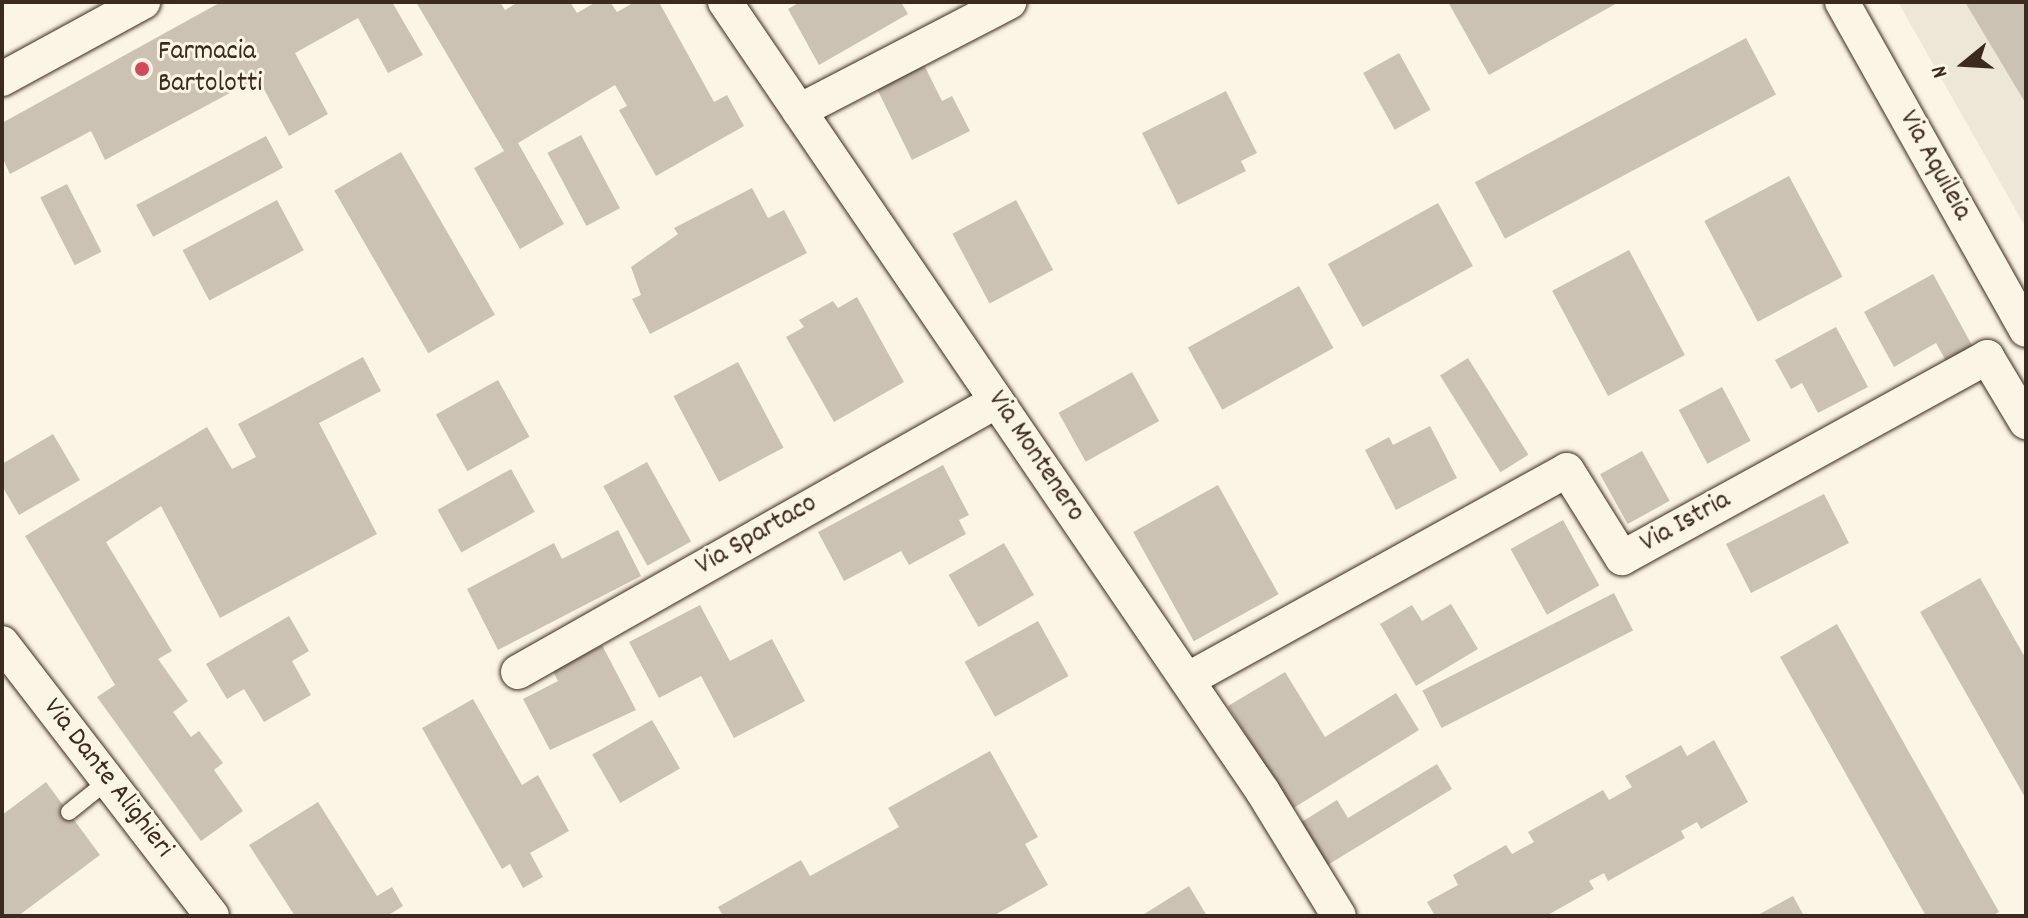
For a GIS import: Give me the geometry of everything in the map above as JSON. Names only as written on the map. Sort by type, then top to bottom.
[{"type":"street","points":[[2,79],[143,2]]},
{"type":"street","name":"Via Montenero","points":[[725,2],[1187,680],[1339,916]]},
{"type":"street","points":[[799,111],[1009,2]]},
{"type":"street","name":"Via Aquileia","points":[[1842,2],[2026,330]]},
{"type":"street","name":"Via Istria","points":[[1187,680],[1567,470],[1622,558],[1987,357],[2026,422]]},
{"type":"street","name":"Via Spartaco","points":[[518,672],[997,401]]},
{"type":"street","name":"Via Dante Alighieri","points":[[5,651],[109,780],[212,916]]},
{"type":"lane","points":[[69,812],[109,780]]},
{"type":"shaded area","points":[[1898,2],[2026,2],[2026,228]]},
{"type":"building","points":[[221,2],[392,2],[423,55],[388,73],[358,18],[295,53],[328,114],[289,136],[258,78],[105,160],[91,131],[10,174],[2,157],[2,123]]},
{"type":"building","points":[[416,2],[500,2],[505,10],[518,2],[570,2],[577,13],[596,2],[610,2],[617,12],[635,2],[659,2],[714,102],[727,95],[744,126],[656,176],[619,110],[627,106],[615,85],[518,143],[564,224],[520,249],[474,168],[504,151]]},
{"type":"building","points":[[800,2],[901,2],[908,14],[819,65],[788,9]]},
{"type":"building","points":[[1448,2],[1619,2],[1489,75]]},
{"type":"building","points":[[1965,2],[2026,2],[2026,104]]},
{"type":"building","points":[[1746,38],[1776,95],[1505,239],[1475,182]]},
{"type":"building","points":[[1399,53],[1431,110],[1395,130],[1363,73]]},
{"type":"building","points":[[924,65],[942,101],[952,96],[970,131],[912,160],[877,89]]},
{"type":"building","points":[[1226,91],[1257,153],[1241,161],[1246,171],[1178,205],[1142,133]]},
{"type":"building","points":[[581,135],[620,208],[586,226],[547,153]]},
{"type":"building","points":[[266,136],[283,168],[153,237],[136,205]]},
{"type":"building","points":[[401,152],[495,315],[428,353],[334,191]]},
{"type":"building","points":[[1789,176],[1843,277],[1758,322],[1704,221]]},
{"type":"building","points":[[67,184],[102,252],[75,265],[40,198]]},
{"type":"building","points":[[752,188],[768,218],[784,210],[807,253],[650,334],[632,299],[641,295],[631,267],[678,234],[674,228]]},
{"type":"building","points":[[277,200],[304,250],[209,301],[183,250]]},
{"type":"building","points":[[1016,200],[1053,270],[990,304],[952,234]]},
{"type":"building","points":[[1438,203],[1473,266],[1363,327],[1328,264]]},
{"type":"building","points":[[1629,250],[1685,355],[1608,396],[1552,291]]},
{"type":"building","points":[[1933,274],[1973,347],[1946,361],[1936,343],[1894,367],[1864,312]]},
{"type":"building","points":[[1299,286],[1333,348],[1222,410],[1188,348]]},
{"type":"building","points":[[857,297],[904,382],[834,422],[786,337],[804,327],[799,320],[833,301],[838,308]]},
{"type":"building","points":[[1836,327],[1868,387],[1818,413],[1802,383],[1791,389],[1775,360]]},
{"type":"building","points":[[363,357],[381,391],[319,423],[377,534],[220,618],[161,506],[106,542],[172,651],[158,659],[188,701],[173,712],[191,737],[199,731],[223,763],[214,770],[243,811],[201,841],[97,697],[115,685],[25,536],[207,427],[232,469],[256,457],[238,424]]},
{"type":"building","points":[[1468,358],[1528,455],[1500,472],[1440,375]]},
{"type":"building","points":[[738,362],[784,448],[719,482],[674,396]]},
{"type":"building","points":[[1132,372],[1159,421],[1086,462],[1059,413]]},
{"type":"building","points":[[498,380],[530,437],[467,471],[436,414]]},
{"type":"building","points":[[1722,387],[1751,441],[1707,464],[1679,410]]},
{"type":"building","points":[[1430,426],[1457,478],[1396,510],[1365,450],[1389,437],[1393,445]]},
{"type":"building","points":[[53,434],[80,480],[19,515],[2,486],[2,464]]},
{"type":"building","points":[[1642,451],[1670,501],[1628,524],[1600,474]]},
{"type":"building","points":[[647,462],[691,542],[647,566],[603,486]]},
{"type":"building","points":[[943,465],[969,515],[959,520],[966,534],[909,565],[901,551],[844,581],[818,532]]},
{"type":"building","points":[[511,469],[535,512],[461,553],[438,510]]},
{"type":"building","points":[[1218,485],[1279,594],[1194,641],[1133,532]]},
{"type":"building","points":[[1824,494],[1849,543],[1751,593],[1726,544]]},
{"type":"building","points":[[1563,520],[1599,586],[1547,615],[1511,549]]},
{"type":"building","points":[[618,530],[641,576],[498,650],[467,589],[554,543],[562,559]]},
{"type":"building","points":[[1004,543],[1034,595],[979,627],[949,575]]},
{"type":"building","points":[[1980,578],[2026,659],[2026,799],[1920,612]]},
{"type":"building","points":[[1614,593],[1633,630],[1442,728],[1422,691]]},
{"type":"building","points":[[1451,604],[1478,649],[1416,686],[1380,624],[1412,605],[1422,621]]},
{"type":"building","points":[[700,605],[730,661],[772,639],[805,701],[734,738],[701,676],[659,698],[629,642]]},
{"type":"building","points":[[289,616],[309,651],[292,661],[311,695],[264,722],[244,689],[227,699],[206,664]]},
{"type":"building","points":[[1038,621],[1069,676],[995,717],[965,662]]},
{"type":"building","points":[[1837,624],[1999,912],[1992,916],[1926,916],[1780,657]]},
{"type":"building","points":[[602,645],[636,710],[550,750],[523,699],[558,681],[553,671]]},
{"type":"building","points":[[1285,672],[1325,737],[1396,693],[1419,730],[1292,809],[1228,706]]},
{"type":"building","points":[[473,699],[522,785],[538,775],[569,831],[530,853],[543,877],[523,888],[510,864],[502,869],[422,728]]},
{"type":"building","points":[[652,720],[680,768],[620,803],[592,754]]},
{"type":"building","points":[[1714,740],[1748,802],[1701,829],[1697,822],[1681,831],[1685,838],[1608,881],[1604,873],[1589,881],[1594,889],[1546,916],[1435,916],[1427,902],[1458,885],[1453,875],[1506,845],[1512,854],[1534,842],[1528,832],[1603,790],[1609,800],[1632,787],[1625,776],[1681,745],[1687,756]]},
{"type":"building","points":[[990,751],[1038,837],[1025,844],[1048,885],[993,916],[723,916],[718,907],[801,860],[810,876],[899,827],[888,808]]},
{"type":"building","points":[[1437,764],[1452,789],[1326,866],[1300,823],[1337,800],[1348,818]]},
{"type":"building","points":[[46,782],[100,855],[18,916],[2,916],[2,815]]},
{"type":"building","points":[[318,802],[377,896],[392,887],[403,906],[387,916],[295,916],[249,845]]},
{"type":"building","points":[[1189,886],[1207,916],[1141,916]]},
{"type":"building","points":[[1793,896],[1804,916],[1756,916]]},
{"type":"place","name":"Farmacia Bartolotti","points":[[142,69]]}]
